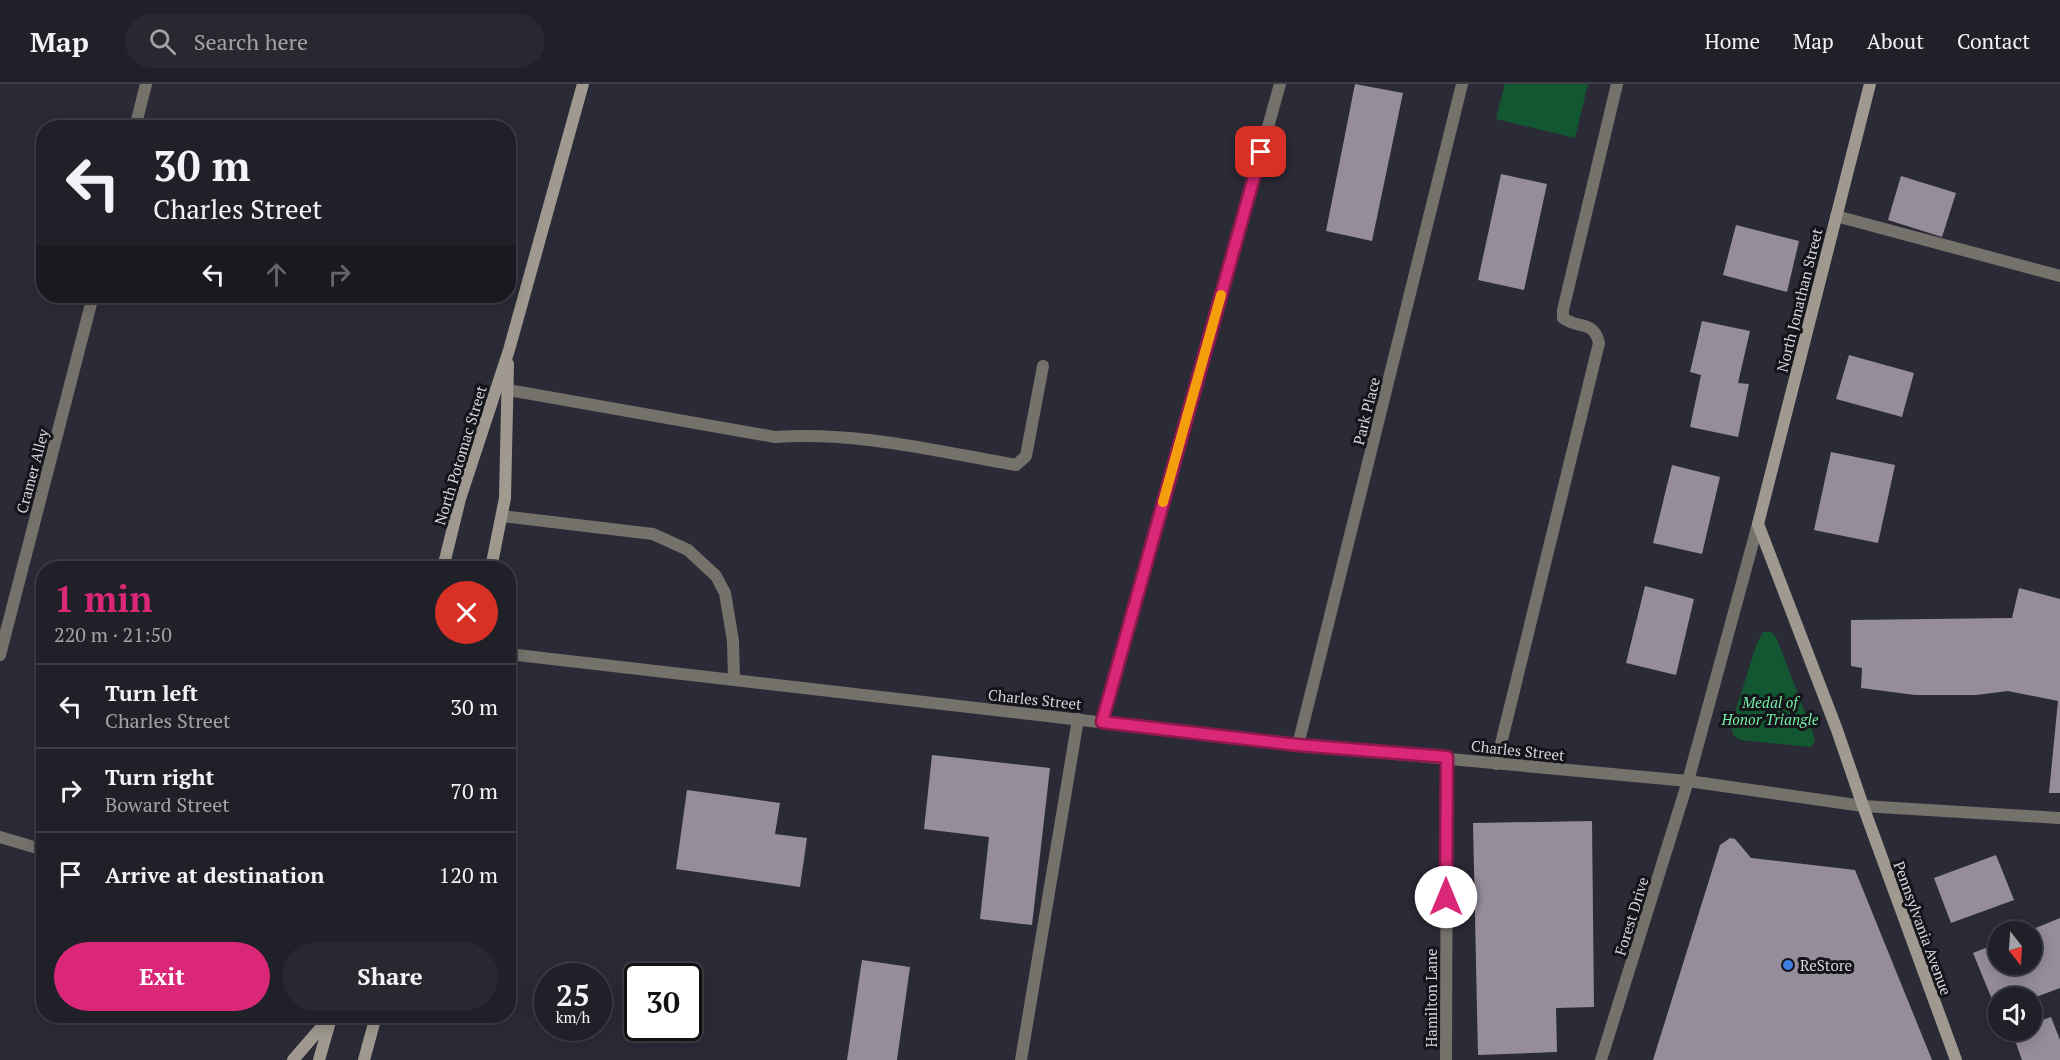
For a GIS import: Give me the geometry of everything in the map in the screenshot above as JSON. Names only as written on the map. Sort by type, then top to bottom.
[{"type":"main road","name":"North Potomac Street","points":[[445,561],[460,499],[509,350],[583,84]]},
{"type":"main road","name":"North Jonathan Street","points":[[1758,524],[1870,84]]},
{"type":"main road","name":"North Potomac Street","points":[[492,561],[505,498],[509,350]]},
{"type":"main road","points":[[1758,524],[1837,730],[1863,806]]},
{"type":"main road","name":"Pennsylvania Avenue","points":[[1863,806],[1956,1060]]},
{"type":"main road","points":[[293,1060],[325,1023]]},
{"type":"main road","points":[[320,1060],[329,1023]]},
{"type":"main road","points":[[364,1060],[374,1023]]},
{"type":"street","points":[[137,120],[146,84]]},
{"type":"street","points":[[1102,722],[1280,84]]},
{"type":"street","name":"Park Place","points":[[1298,745],[1462,84]]},
{"type":"street","points":[[1496,764],[1599,343],[1597,333],[1589,326],[1569,322],[1563,318],[1563,310],[1617,84]]},
{"type":"street","points":[[1836,216],[2060,276]]},
{"type":"street","name":"Cramer Alley","points":[[0,655],[91,303]]},
{"type":"street","points":[[508,390],[775,436],[816,434],[850,436],[1016,465],[1026,456],[1043,366]]},
{"type":"street","points":[[502,516],[653,534],[688,549],[716,576],[725,593],[731,624],[734,680]]},
{"type":"street","name":"North Jonathan Street","points":[[1689,781],[1758,524]]},
{"type":"street","name":"Charles Street","points":[[516,655],[1298,745],[1689,781],[1863,806],[2060,818]]},
{"type":"street","points":[[1020,1060],[1078,719]]},
{"type":"street","name":"Hamilton Lane","points":[[1446,1060],[1447,757]]},
{"type":"street","name":"Forest Drive","points":[[1601,1060],[1689,781]]},
{"type":"street","points":[[0,837],[36,848]]},
{"type":"green space","points":[[1505,84],[1588,84],[1575,138],[1496,119]]},
{"type":"green space","name":"Medal of Honor Triangle","points":[[1763,632],[1771,632],[1776,637],[1812,730],[1815,740],[1811,747],[1740,740],[1733,735],[1731,725],[1757,643]]},
{"type":"building","points":[[1355,84],[1403,93],[1372,241],[1326,231]]},
{"type":"building","points":[[1501,174],[1547,184],[1524,290],[1478,280]]},
{"type":"building","points":[[1901,176],[1956,193],[1942,237],[1888,220]]},
{"type":"building","points":[[1736,225],[1799,241],[1787,292],[1723,275]]},
{"type":"building","points":[[1702,321],[1750,331],[1738,383],[1749,384],[1738,437],[1690,427],[1701,375],[1690,372]]},
{"type":"building","points":[[1849,355],[1914,373],[1902,417],[1836,399]]},
{"type":"building","points":[[1831,452],[1895,465],[1878,543],[1814,530]]},
{"type":"building","points":[[1672,465],[1720,477],[1702,554],[1653,543]]},
{"type":"building","points":[[1645,586],[1694,599],[1676,675],[1626,663]]},
{"type":"building","points":[[2019,588],[2060,599],[2060,793],[2049,793],[2058,701],[2008,691],[1976,695],[1915,695],[1861,688],[1862,668],[1851,666],[1851,620],[2012,618]]},
{"type":"building","points":[[932,755],[1050,768],[1032,925],[980,919],[989,837],[924,829]]},
{"type":"building","points":[[687,790],[780,803],[775,834],[807,838],[800,887],[676,869]]},
{"type":"building","points":[[1592,821],[1594,1007],[1556,1008],[1557,1052],[1478,1055],[1473,823]]},
{"type":"building","name":"ReStore","points":[[1730,838],[1735,839],[1751,858],[1855,870],[1932,1060],[1653,1060],[1720,845]]},
{"type":"building","points":[[1996,855],[2014,900],[1951,923],[1934,878]]},
{"type":"building","points":[[2060,918],[2060,988],[2042,995],[2042,987],[1988,987],[1988,990],[1973,953],[1988,947],[1988,975],[2042,975],[2042,925]]},
{"type":"building","points":[[862,960],[910,967],[897,1060],[847,1060]]},
{"type":"building","points":[[2051,1017],[2060,1040],[2060,1060],[2022,1060],[2015,1041],[2042,1041],[2042,1020]]},
{"type":"slow traffic","points":[[1163,502],[1221,295]]},
{"type":"place","name":"ReStore","points":[[1788,965]]},
{"type":"route","points":[[1261,152],[1102,722],[1298,745],[1447,757],[1446,897]]}]
